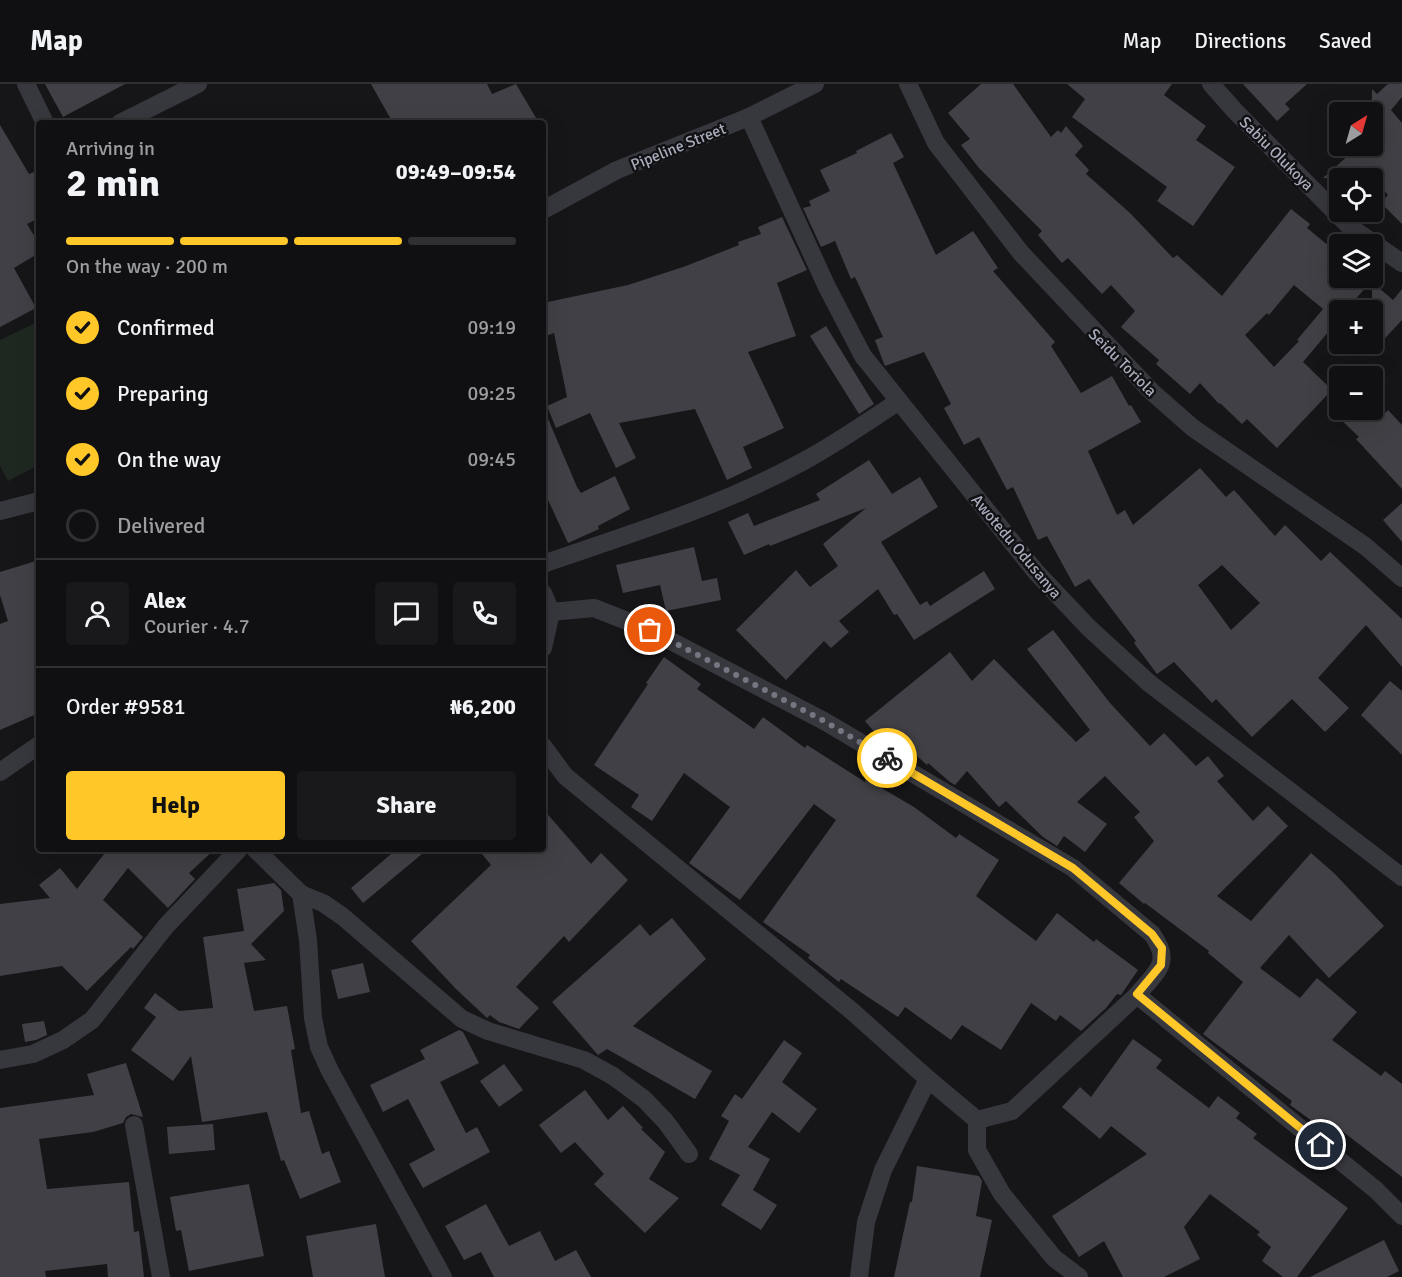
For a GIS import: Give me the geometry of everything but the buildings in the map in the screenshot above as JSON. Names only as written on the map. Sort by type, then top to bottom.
[{"type":"street","points":[[26,84],[44,120]]},
{"type":"street","points":[[126,120],[198,84]]},
{"type":"street","name":"Pipeline Street","points":[[546,208],[617,170],[749,117],[815,84]]},
{"type":"street","name":"Seidu Toriola","points":[[908,84],[936,143],[1021,253],[1152,392],[1193,428],[1365,546],[1402,578]]},
{"type":"street","name":"Sabiu Olukoya","points":[[1211,84],[1350,227],[1402,263]]},
{"type":"street","name":"Awotedu Odusanya","points":[[749,117],[827,287],[863,356],[1036,572],[1089,628],[1149,683],[1402,877]]},
{"type":"street","points":[[546,563],[667,521],[752,486],[803,462],[899,401]]},
{"type":"street","points":[[0,511],[36,502]]},
{"type":"street","points":[[546,600],[551,612],[546,634]]},
{"type":"street","points":[[551,612],[594,608],[650,630],[824,721],[1073,868],[1152,934],[1162,948],[1161,965],[1137,994],[1012,1111],[977,1120]]},
{"type":"street","points":[[0,771],[36,747]]},
{"type":"street","points":[[546,750],[565,776],[853,1012],[977,1120]]},
{"type":"street","points":[[0,1060],[33,1054],[63,1040],[92,1020],[166,926],[236,852]]},
{"type":"street","points":[[258,852],[302,894],[324,903],[342,916],[462,1019],[488,1031],[584,1059],[613,1076],[644,1099],[666,1122],[689,1154]]},
{"type":"street","points":[[302,894],[308,940],[313,1018],[319,1047],[443,1277]]},
{"type":"street","points":[[1137,994],[1376,1190],[1402,1216]]},
{"type":"street","points":[[859,1277],[866,1222],[883,1170],[928,1079]]},
{"type":"street","points":[[977,1120],[977,1150],[1002,1194],[1054,1258],[1079,1277]]},
{"type":"street","points":[[134,1125],[161,1277]]},
{"type":"shaded area","points":[[36,322],[36,467],[8,481],[0,466],[0,340]]},
{"type":"way so far","points":[[650,630],[824,721],[887,758]]},
{"type":"route","points":[[887,758],[1073,868],[1152,934],[1162,948],[1161,965],[1137,994],[1321,1145]]}]
